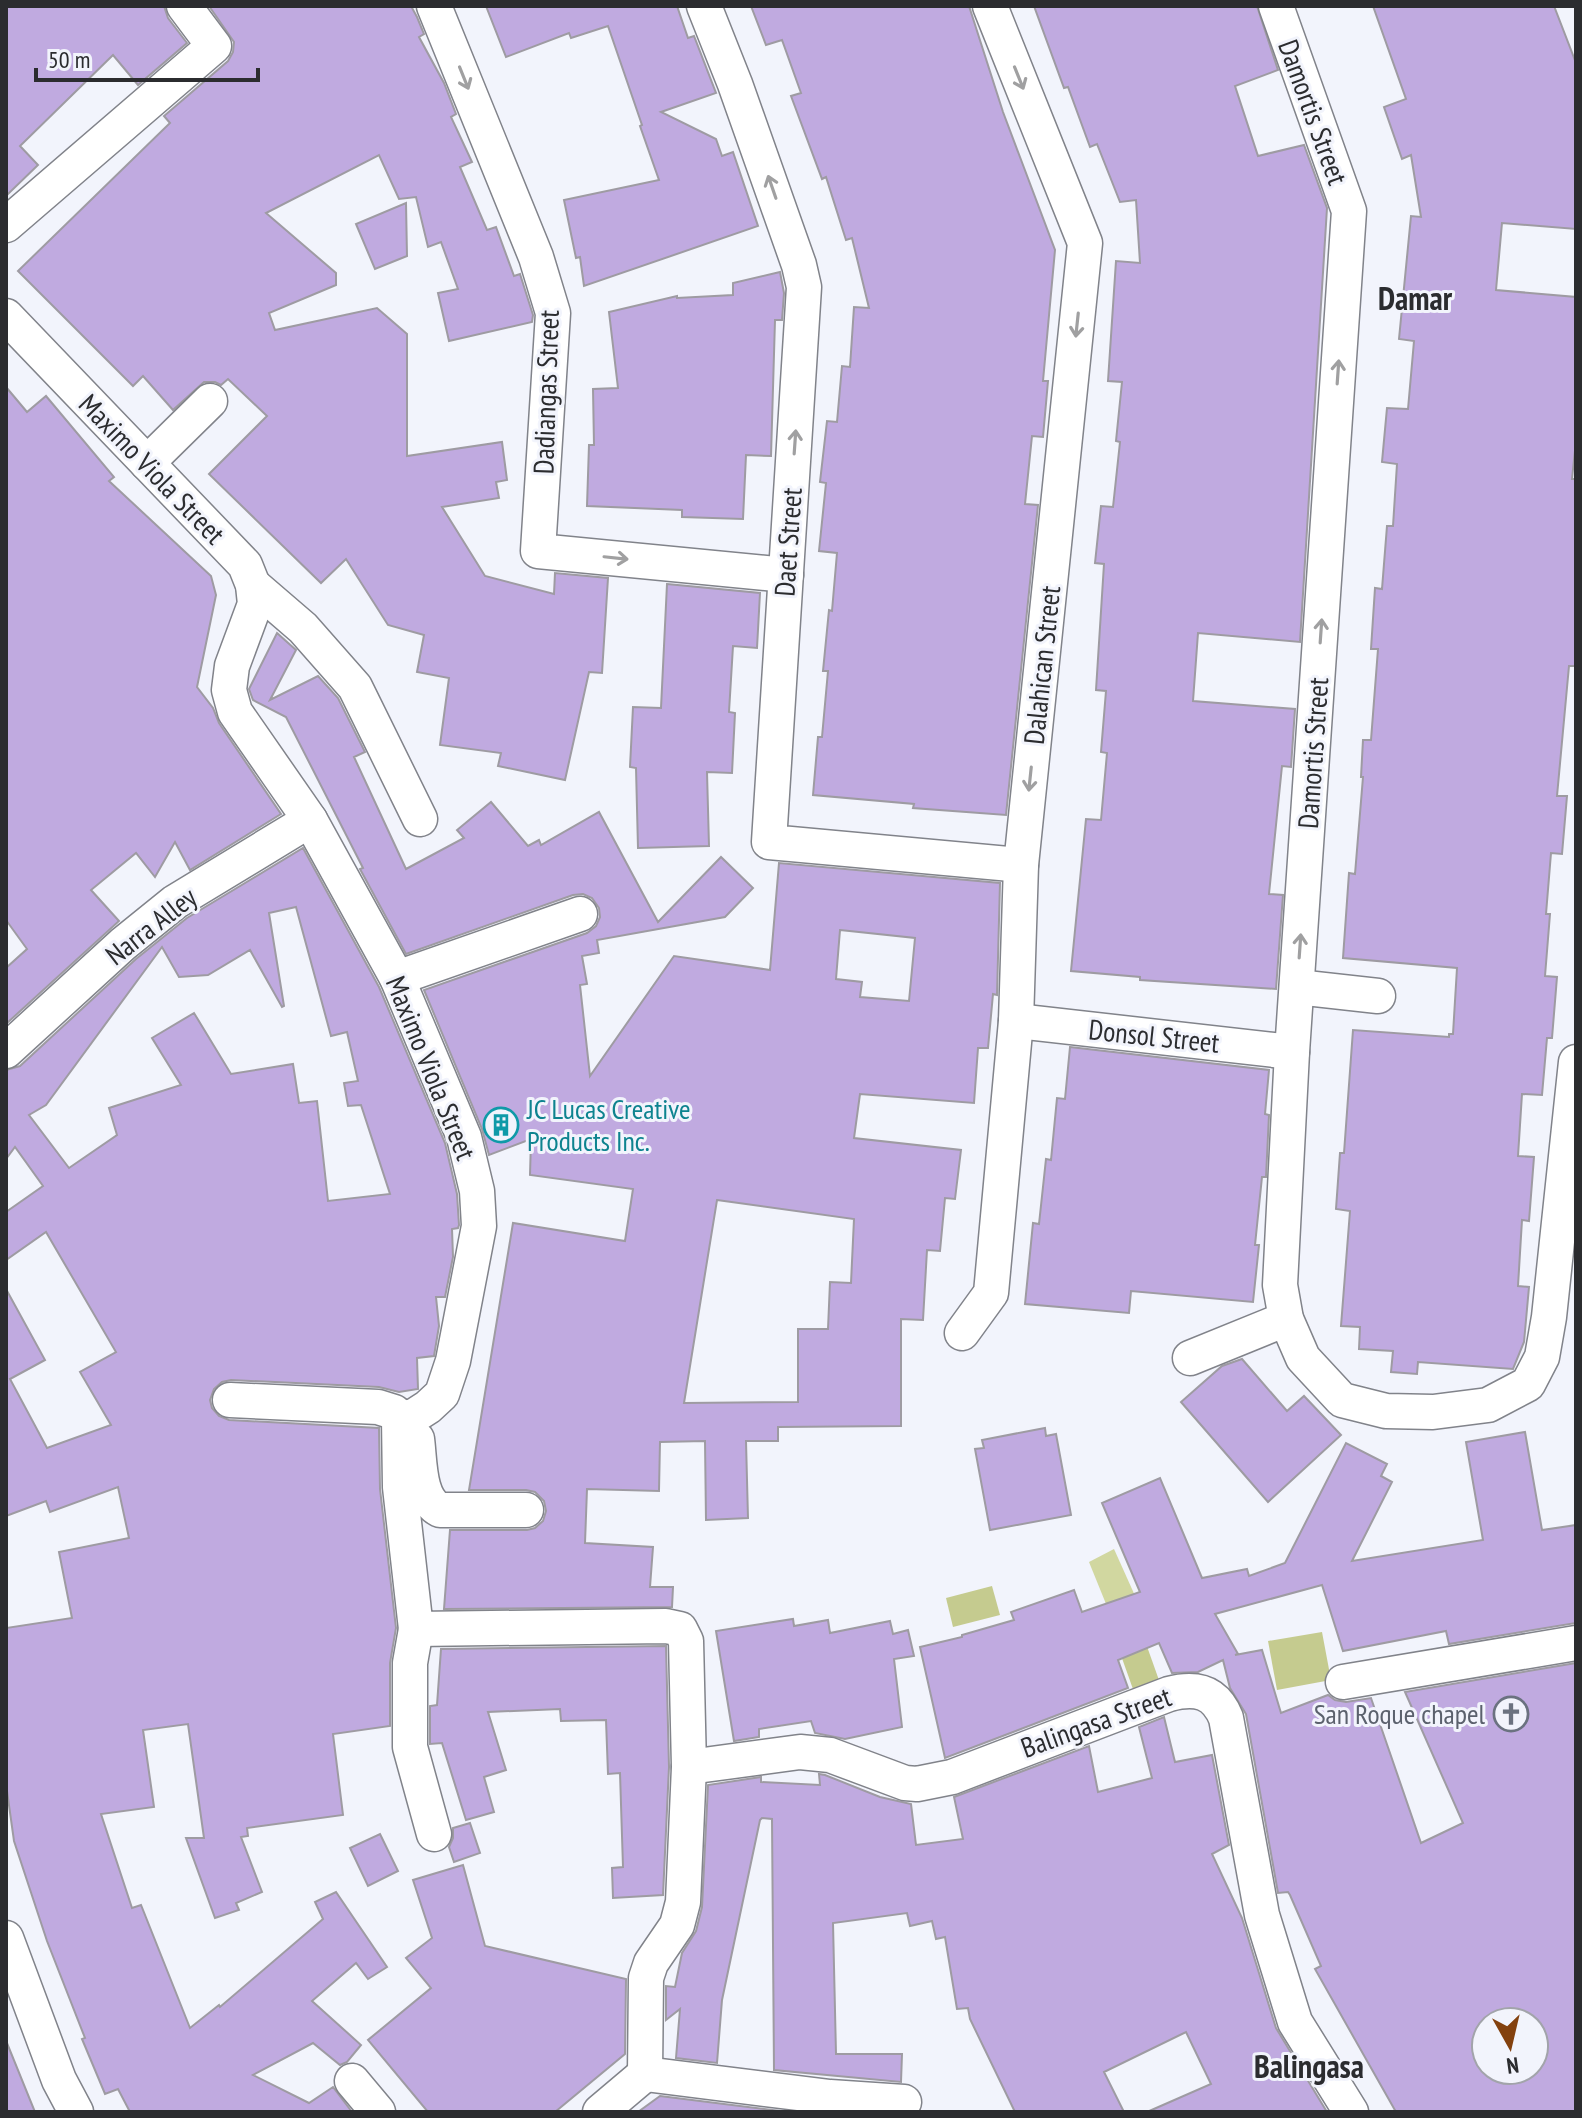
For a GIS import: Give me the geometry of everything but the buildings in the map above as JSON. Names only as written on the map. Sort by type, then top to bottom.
[{"type":"street","points":[[6,225],[214,46],[184,6]]},
{"type":"street","name":"Dadiangas Street","points":[[434,6],[536,257],[553,313],[538,551],[786,575]]},
{"type":"street","name":"Daet Street","points":[[704,6],[735,84],[804,287],[769,842],[1021,865]]},
{"type":"street","name":"Dalahican Street","points":[[962,1333],[991,1293],[1016,1021],[1021,865],[1085,243],[990,6]]},
{"type":"street","name":"Damortis Street","points":[[1276,6],[1349,211],[1292,1052],[1280,1285],[1286,1319],[1303,1358],[1342,1400],[1386,1411],[1433,1412],[1488,1405],[1528,1384],[1542,1357],[1549,1317],[1576,1062]]},
{"type":"street","name":"Maximo Viola Street","points":[[6,316],[245,565],[253,585],[255,604],[232,666],[229,690],[235,712],[310,820],[397,978],[464,1137],[477,1191],[479,1226],[453,1361],[442,1394],[428,1407],[406,1418]]},
{"type":"street","points":[[147,463],[210,401]]},
{"type":"street","points":[[253,585],[303,628],[355,687],[420,819]]},
{"type":"street","name":"Narra Alley","points":[[6,1051],[123,944],[175,902],[310,820]]},
{"type":"street","points":[[397,978],[580,914]]},
{"type":"street","points":[[1297,987],[1378,996]]},
{"type":"street","name":"Donsol Street","points":[[1016,1021],[1292,1052]]},
{"type":"street","points":[[1190,1358],[1286,1319]]},
{"type":"street","points":[[230,1400],[378,1407],[394,1412],[406,1418],[425,1495],[431,1505],[440,1510],[526,1510]]},
{"type":"street","points":[[406,1418],[400,1487],[416,1629],[410,1663],[410,1747],[434,1834]]},
{"type":"street","points":[[416,1629],[666,1626],[680,1629],[686,1641],[689,1767],[683,1902],[677,1925],[651,1963],[646,1978],[645,2074]]},
{"type":"street","points":[[1343,1682],[1576,1643]]},
{"type":"street","name":"Balingasa Street","points":[[689,1767],[800,1752],[815,1753],[840,1758],[905,1783],[925,1783],[952,1777],[1169,1694],[1183,1690],[1206,1693],[1221,1704],[1226,1718],[1262,1915],[1295,2022],[1351,2112]]},
{"type":"street","points":[[6,1938],[59,2080],[76,2112]]},
{"type":"street","points":[[600,2112],[645,2074],[830,2097],[904,2102]]},
{"type":"street","points":[[352,2081],[378,2112]]},
{"type":"green space","points":[[1114,1549],[1145,1618],[1117,1631],[1089,1562]]},
{"type":"green space","points":[[992,1586],[1000,1615],[953,1627],[946,1598]]},
{"type":"green space","points":[[1322,1632],[1331,1680],[1277,1690],[1268,1641]]},
{"type":"green space","points":[[1144,1638],[1160,1683],[1134,1692],[1118,1647]]},
{"type":"place","name":"JC Lucas Creative Products Inc.","points":[[501,1125]]},
{"type":"place","name":"San Roque chapel","points":[[1511,1714]]},
{"type":"district","name":"Damar","points":[[1415,299]]},
{"type":"district","name":"Balingasa","points":[[1309,2067]]}]
